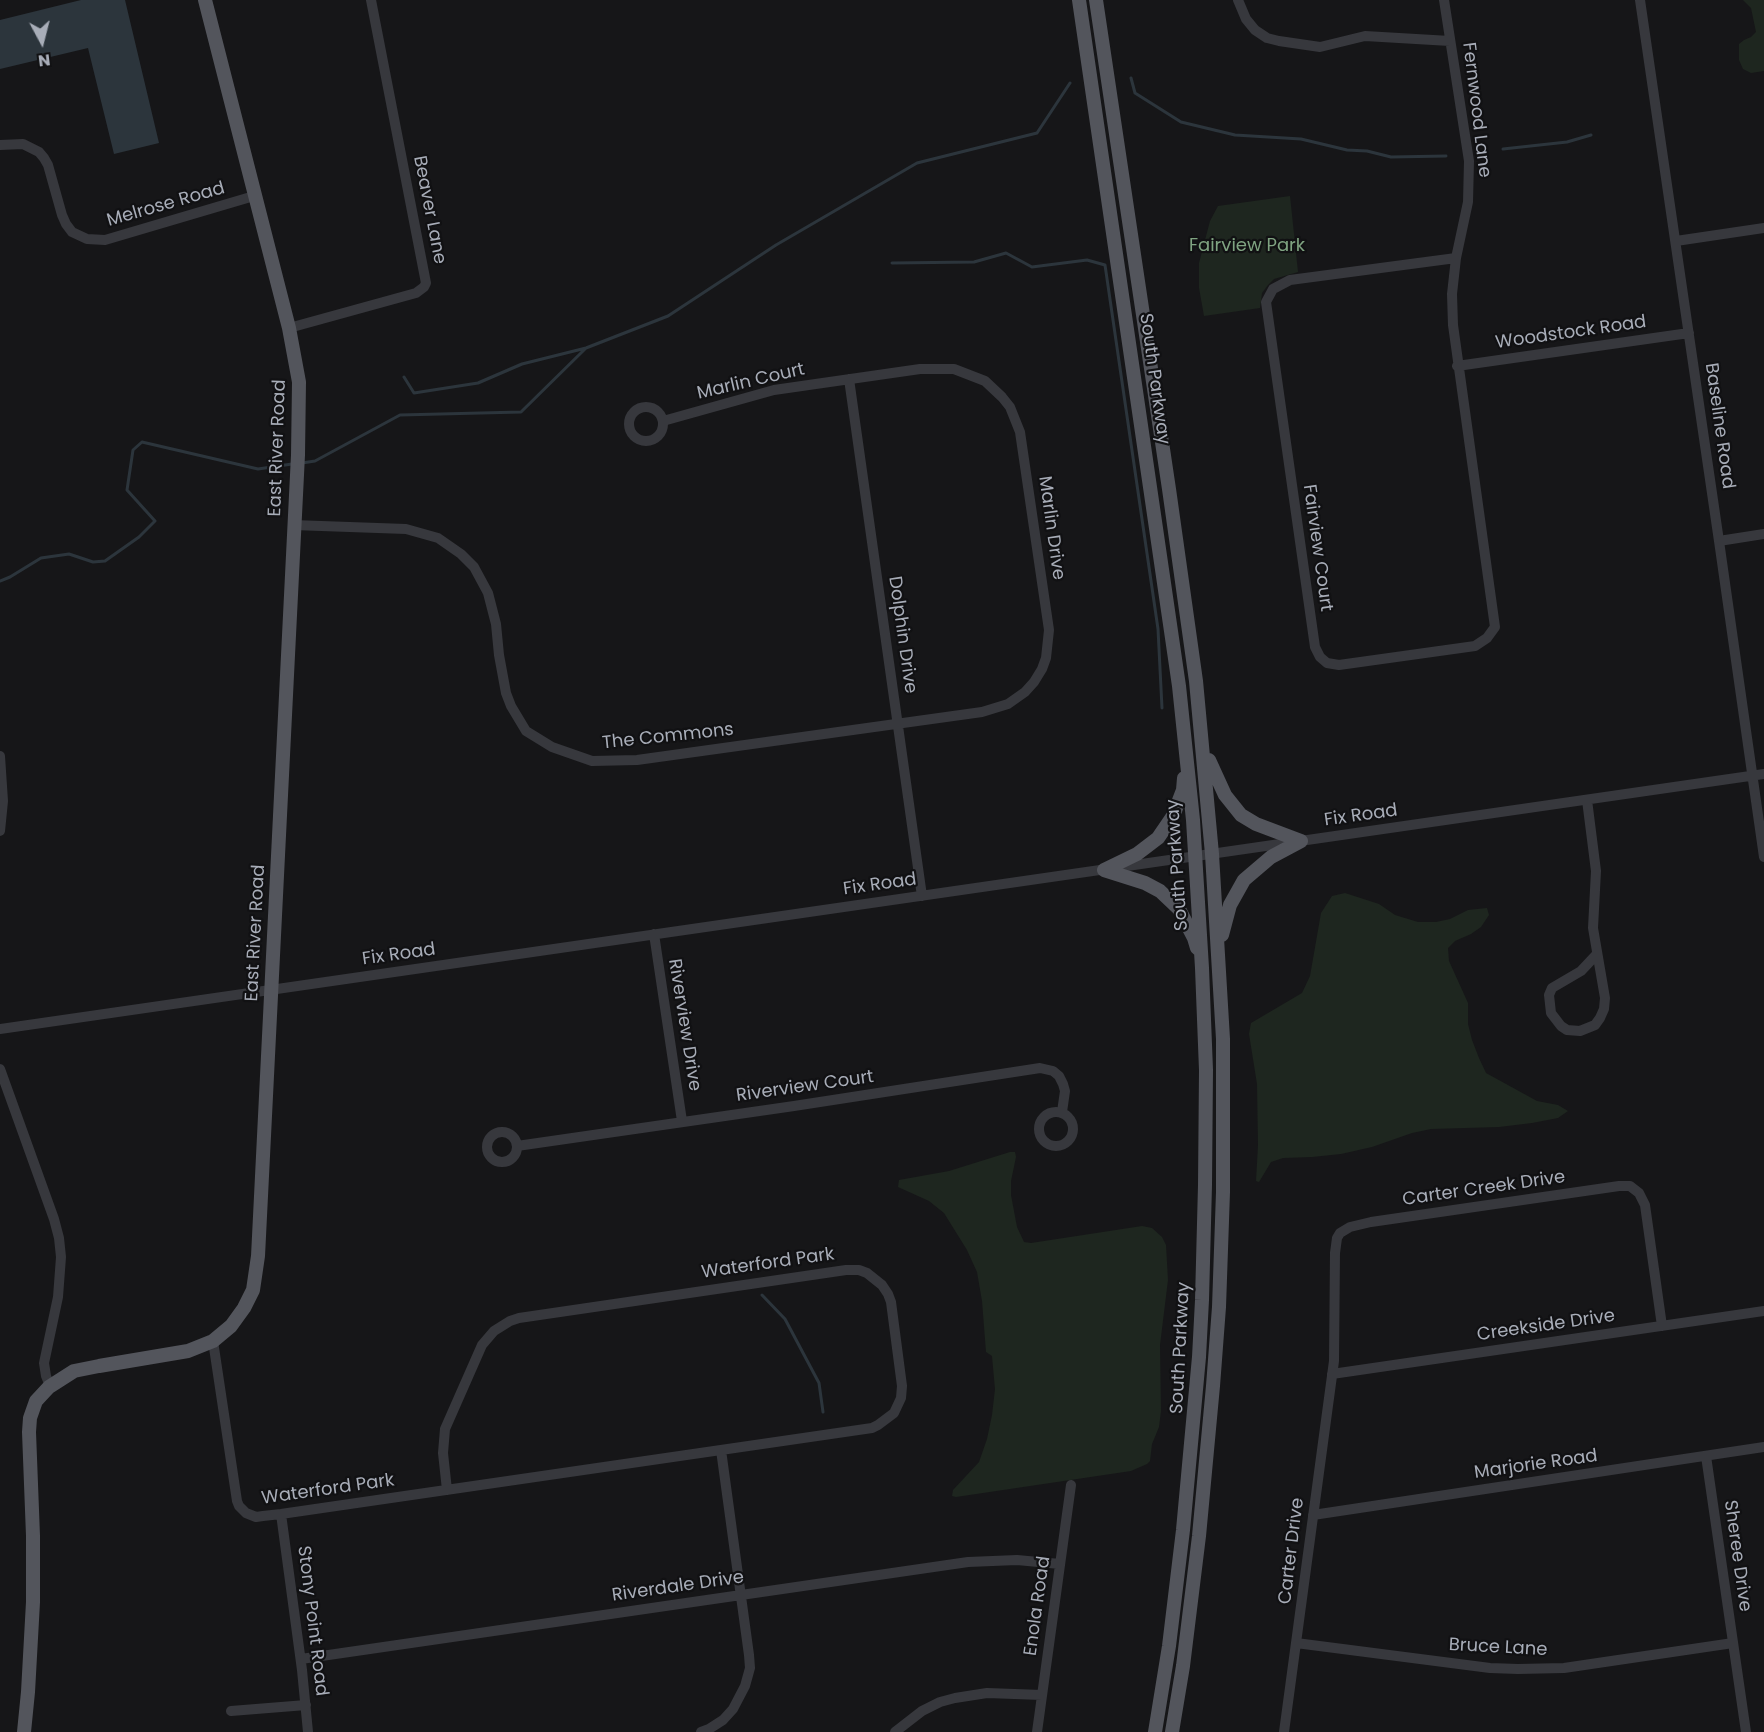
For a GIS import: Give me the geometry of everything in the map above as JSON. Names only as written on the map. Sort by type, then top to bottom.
[{"type":"main road","name":"East River Road","points":[[24,1732],[33,1602],[29,1432],[30,1418],[36,1401],[50,1386],[67,1375],[83,1369],[172,1354],[213,1341],[231,1326],[244,1308],[253,1290],[257,1272],[298,455],[299,382],[289,328],[205,0]]},
{"type":"main road","name":"South Parkway","points":[[1079,0],[1150,476],[1186,741],[1196,856],[1202,968],[1206,1070],[1205,1185],[1199,1357],[1184,1530],[1155,1732]]},
{"type":"main road","name":"South Parkway","points":[[1096,0],[1168,477],[1196,681],[1212,854],[1222,1039],[1224,1108],[1219,1307],[1199,1536],[1183,1666],[1172,1732]]},
{"type":"main road","points":[[1104,870],[1149,846],[1173,816],[1183,790],[1186,741]]},
{"type":"main road","points":[[1203,743],[1220,785],[1235,810],[1247,820],[1301,841]]},
{"type":"main road","points":[[1218,951],[1230,905],[1244,880],[1271,857],[1301,841]]},
{"type":"main road","points":[[1104,870],[1145,883],[1160,891],[1171,901],[1179,909],[1194,938],[1202,968]]},
{"type":"street","name":"Beaver Lane","points":[[289,328],[416,292],[426,283],[371,0]]},
{"type":"street","points":[[1238,0],[1246,19],[1255,30],[1267,38],[1279,41],[1320,47],[1365,36],[1450,40]]},
{"type":"street","name":"Fernwood Lane","points":[[1444,0],[1469,161],[1468,202],[1456,258]]},
{"type":"street","name":"Baseline Road","points":[[1640,0],[1719,541],[1759,775],[1764,857]]},
{"type":"street","name":"Melrose Road","points":[[0,145],[23,144],[39,152],[48,165],[66,224],[72,232],[87,239],[105,240],[254,196]]},
{"type":"street","points":[[1676,241],[1764,228]]},
{"type":"street","name":"Fairview Court","points":[[1456,258],[1452,294],[1457,366],[1495,627],[1487,638],[1475,646],[1339,665],[1327,663],[1320,657],[1315,647],[1266,302],[1273,289],[1290,280],[1456,258]]},
{"type":"street","name":"Woodstock Road","points":[[1457,366],[1689,333]]},
{"type":"street","name":"Marlin Drive","points":[[849,379],[934,368],[961,371],[985,381],[1002,397],[1016,419],[1020,432],[1049,630],[1046,658],[1042,669],[1034,682],[1017,699],[999,708],[982,712],[898,725]]},
{"type":"street","name":"Marlin Court","points":[[663,421],[774,390],[849,379]]},
{"type":"street","name":"Dolphin Drive","points":[[849,379],[922,896]]},
{"type":"street","name":"The Commons","points":[[294,525],[406,529],[438,538],[461,554],[474,567],[488,593],[496,624],[506,693],[526,731],[552,747],[592,761],[637,760],[898,725]]},
{"type":"street","points":[[1719,541],[1764,534]]},
{"type":"street","points":[[0,756],[3,801],[0,831]]},
{"type":"street","name":"Fix Road","points":[[0,1029],[1759,775]]},
{"type":"street","points":[[1587,800],[1596,871],[1593,928],[1605,998],[1604,1009],[1595,1025],[1580,1031],[1567,1030],[1561,1026],[1551,1012],[1549,994],[1552,988],[1581,971],[1597,954]]},
{"type":"street","name":"Riverview Drive","points":[[654,934],[682,1121]]},
{"type":"street","name":"Riverview Court","points":[[517,1146],[1040,1068],[1053,1071],[1063,1084],[1065,1091],[1062,1112]]},
{"type":"street","points":[[0,1069],[59,1238],[61,1257],[58,1297],[44,1363],[50,1386]]},
{"type":"street","name":"Carter Creek Drive","points":[[1332,1374],[1335,1348],[1335,1247],[1338,1235],[1346,1228],[1371,1222],[1619,1186],[1633,1188],[1643,1200],[1662,1326]]},
{"type":"street","name":"Waterford Park","points":[[213,1341],[237,1501],[242,1510],[255,1517],[281,1514],[447,1490],[872,1428],[894,1413],[901,1398],[902,1386],[891,1302],[882,1285],[875,1278],[859,1270],[846,1270],[542,1314],[510,1321],[494,1331],[482,1345],[445,1429],[443,1453],[447,1490]]},
{"type":"street","name":"Creekside Drive","points":[[1332,1374],[1764,1311]]},
{"type":"street","name":"Carter Drive","points":[[1284,1732],[1332,1374]]},
{"type":"street","name":"Marjorie Road","points":[[1312,1515],[1764,1447]]},
{"type":"street","points":[[701,1732],[723,1720],[736,1704],[745,1686],[750,1668],[721,1450]]},
{"type":"street","name":"Sheree Drive","points":[[1706,1456],[1746,1732]]},
{"type":"street","name":"Enola Road","points":[[1037,1732],[1071,1485]]},
{"type":"street","name":"Stony Point Road","points":[[281,1514],[301,1659],[308,1732]]},
{"type":"street","name":"Riverdale Drive","points":[[301,1659],[968,1562],[1017,1560],[1060,1564]]},
{"type":"street","name":"Bruce Lane","points":[[1296,1643],[1490,1668],[1530,1669],[1564,1668],[1733,1643]]},
{"type":"street","points":[[894,1732],[922,1712],[940,1702],[955,1698],[987,1693],[1042,1695]]},
{"type":"street","points":[[231,1711],[306,1705]]},
{"type":"green space","points":[[1743,0],[1764,0],[1764,71],[1751,73],[1743,69],[1739,60],[1739,44],[1756,32],[1751,8]]},
{"type":"green space","name":"Fairview Park","points":[[1290,196],[1298,272],[1274,279],[1262,293],[1260,308],[1204,316],[1199,288],[1199,263],[1210,221],[1218,206]]},
{"type":"green space","points":[[1345,893],[1379,904],[1395,915],[1418,922],[1436,922],[1450,919],[1468,910],[1487,908],[1489,915],[1481,927],[1455,941],[1448,948],[1449,961],[1468,1003],[1468,1024],[1479,1058],[1486,1073],[1537,1101],[1558,1105],[1568,1111],[1558,1118],[1532,1123],[1499,1127],[1431,1129],[1341,1154],[1283,1158],[1271,1162],[1259,1182],[1256,1181],[1257,1084],[1249,1034],[1251,1023],[1302,993],[1310,976],[1321,913],[1332,896]]},
{"type":"green space","points":[[1015,1152],[1016,1157],[1011,1181],[1011,1195],[1017,1227],[1024,1242],[1031,1243],[1142,1226],[1152,1228],[1162,1237],[1166,1245],[1168,1280],[1160,1345],[1161,1411],[1159,1427],[1152,1444],[1150,1461],[1131,1471],[956,1497],[952,1496],[953,1490],[979,1462],[987,1439],[995,1389],[992,1356],[986,1352],[977,1272],[967,1250],[944,1213],[929,1201],[898,1187],[899,1180],[949,1171]]},
{"type":"shaded area","points":[[81,0],[125,0],[159,143],[114,154],[88,48],[0,69],[0,20]]},
{"type":"waterway","points":[[1131,78],[1135,93],[1181,122],[1235,135],[1301,139],[1391,157],[1446,156]]},
{"type":"waterway","points":[[404,377],[414,393],[478,383],[522,364],[586,348],[668,316],[776,245],[917,163],[1037,133],[1070,83]]},
{"type":"waterway","points":[[1503,149],[1567,142],[1591,135]]},
{"type":"waterway","points":[[892,263],[974,262],[1006,253],[1032,267],[1087,260],[1105,265],[1158,629],[1162,708]]},
{"type":"waterway","points":[[302,463],[315,461],[400,415],[521,412],[585,349]]},
{"type":"waterway","points":[[0,581],[41,558],[69,554],[93,562],[105,561],[139,537],[155,521],[127,490],[133,450],[142,442],[258,469],[292,464]]},
{"type":"waterway","points":[[762,1295],[785,1319],[819,1383],[823,1412]]}]
